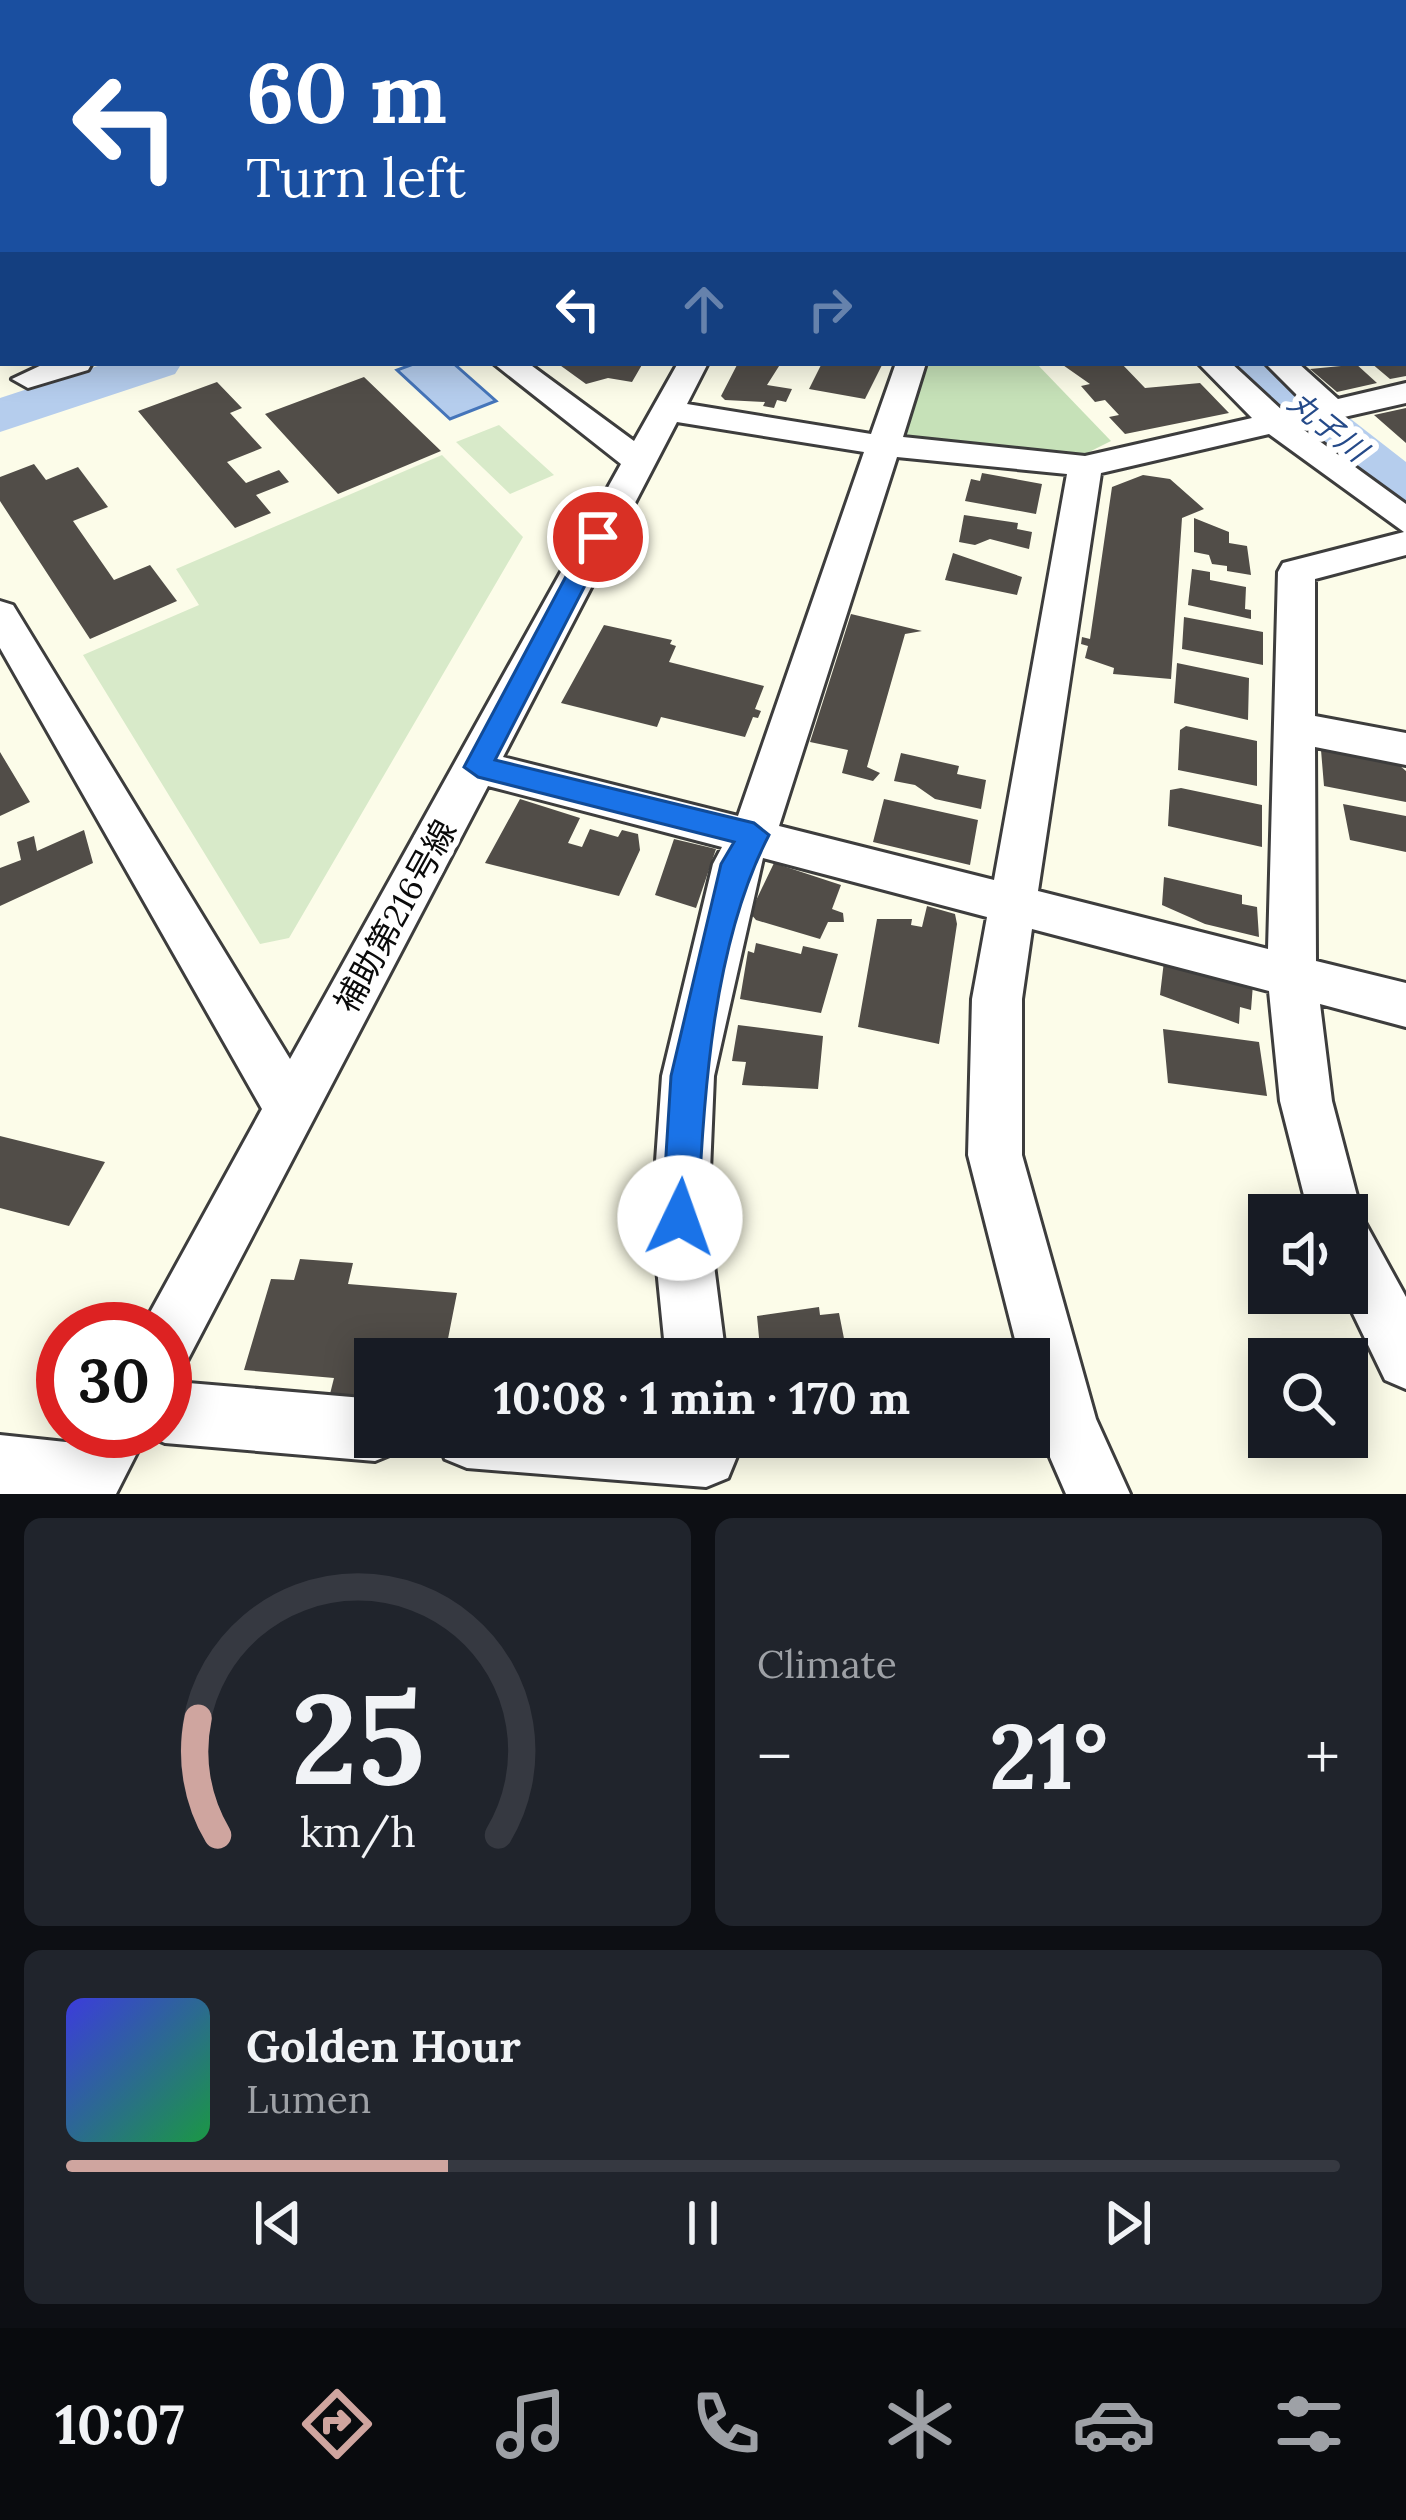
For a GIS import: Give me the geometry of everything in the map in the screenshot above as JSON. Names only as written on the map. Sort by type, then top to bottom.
[{"type":"street","points":[[28,379],[68,366]]},
{"type":"street","points":[[512,366],[639,460]]},
{"type":"street","name":"補助第216号線","points":[[186,1302],[691,366]]},
{"type":"street","points":[[694,1338],[680,1218],[688,1076],[736,864],[754,835],[910,366]]},
{"type":"street","points":[[1217,366],[1276,423],[1406,521]]},
{"type":"street","points":[[1283,366],[1330,410]]},
{"type":"street","points":[[667,410],[880,446],[1084,466],[1406,393]]},
{"type":"street","points":[[1084,466],[997,999],[994,1155],[1067,1425],[1098,1494]]},
{"type":"street","points":[[1330,1194],[1306,1101],[1292,974],[1296,572],[1406,543]]},
{"type":"street","points":[[0,614],[289,1106]]},
{"type":"street","points":[[1295,728],[1406,749]]},
{"type":"street","points":[[478,767],[1406,1005]]},
{"type":"street","points":[[1368,1282],[1406,1359]]},
{"type":"street","points":[[192,1414],[354,1428]]},
{"type":"street","points":[[669,1458],[708,1462]]},
{"type":"street","points":[[0,1466],[96,1467]]},
{"type":"green space","points":[[925,366],[1039,366],[1111,441],[1079,457],[900,439]]},
{"type":"green space","points":[[499,425],[554,475],[510,494],[456,442]]},
{"type":"green space","points":[[442,455],[523,537],[289,938],[260,944],[83,655],[199,605],[176,569]]},
{"type":"water","points":[[456,366],[496,401],[450,419],[397,370]]},
{"type":"building","points":[[561,366],[641,366],[632,382],[608,378],[586,384]]},
{"type":"building","points":[[736,366],[779,366],[767,385],[792,389],[786,402],[777,400],[774,408],[763,406],[765,402],[721,396]]},
{"type":"building","points":[[820,366],[882,366],[865,399],[809,389]]},
{"type":"building","points":[[1064,366],[1124,366],[1145,388],[1200,383],[1229,413],[1125,434],[1109,417],[1119,415],[1105,400],[1095,402],[1081,386],[1090,384]]},
{"type":"building","points":[[1358,366],[1377,383],[1337,392],[1310,369]]},
{"type":"building","points":[[1375,366],[1406,366],[1406,376],[1390,379]]},
{"type":"building","points":[[364,377],[441,451],[338,494],[265,414]]},
{"type":"building","points":[[217,382],[242,408],[230,413],[262,448],[227,462],[246,483],[279,470],[289,482],[256,495],[271,513],[235,528],[138,411]]},
{"type":"building","points":[[1406,408],[1406,443],[1374,415]]},
{"type":"building","points":[[34,464],[46,480],[78,467],[108,507],[73,521],[114,580],[150,565],[177,601],[90,639],[0,501],[0,477]]},
{"type":"building","points":[[982,473],[1042,484],[1036,514],[965,501],[971,479],[980,481]]},
{"type":"building","points":[[1143,475],[1170,479],[1204,509],[1182,518],[1171,679],[1113,674],[1114,668],[1085,658],[1088,646],[1081,644],[1082,637],[1090,639],[1112,487]]},
{"type":"building","points":[[964,515],[1018,523],[1017,529],[1032,532],[1029,549],[990,539],[975,545],[959,542]]},
{"type":"building","points":[[1194,518],[1229,532],[1229,543],[1247,546],[1251,575],[1227,571],[1227,566],[1212,564],[1209,555],[1194,552]]},
{"type":"building","points":[[953,553],[1022,577],[1017,595],[945,580]]},
{"type":"building","points":[[1192,569],[1210,572],[1210,580],[1246,587],[1245,609],[1251,610],[1251,619],[1188,605]]},
{"type":"building","points":[[851,614],[922,631],[905,634],[867,767],[880,773],[873,781],[842,773],[848,750],[810,742]]},
{"type":"building","points":[[1184,617],[1263,632],[1263,665],[1182,649]]},
{"type":"building","points":[[604,625],[672,640],[670,644],[676,646],[669,662],[764,686],[755,709],[761,711],[758,718],[753,717],[745,737],[661,717],[657,727],[561,703]]},
{"type":"building","points":[[1177,663],[1249,678],[1248,720],[1174,703]]},
{"type":"building","points":[[1186,726],[1257,741],[1257,786],[1178,770],[1180,730]]},
{"type":"building","points":[[1321,750],[1399,765],[1406,771],[1406,802],[1324,786]]},
{"type":"building","points":[[0,752],[30,802],[0,816]]},
{"type":"building","points":[[901,753],[959,766],[957,774],[986,780],[981,809],[935,799],[915,785],[894,781]]},
{"type":"building","points":[[1181,788],[1262,805],[1262,847],[1168,826],[1170,790]]},
{"type":"building","points":[[520,799],[580,818],[568,843],[582,847],[590,829],[618,837],[622,830],[638,834],[640,850],[619,896],[485,863]]},
{"type":"building","points":[[884,799],[978,820],[970,865],[873,842]]},
{"type":"building","points":[[1343,804],[1406,816],[1406,852],[1350,840]]},
{"type":"building","points":[[84,830],[93,863],[0,906],[0,868],[21,860],[17,842],[34,836],[37,851]]},
{"type":"building","points":[[674,839],[716,849],[696,908],[655,895]]},
{"type":"building","points":[[774,863],[841,885],[832,909],[843,913],[844,922],[828,922],[820,939],[756,920],[750,913]]},
{"type":"building","points":[[1164,877],[1242,895],[1242,904],[1257,907],[1259,937],[1205,924],[1162,905]]},
{"type":"building","points":[[927,906],[955,914],[957,924],[939,1044],[858,1027],[877,919],[912,919],[911,925],[922,927]]},
{"type":"building","points":[[756,943],[801,954],[803,946],[838,954],[821,1013],[740,999],[748,951],[754,953]]},
{"type":"building","points":[[1164,961],[1253,984],[1251,1010],[1240,1007],[1239,1024],[1160,995]]},
{"type":"building","points":[[738,1025],[823,1036],[818,1089],[742,1085],[746,1062],[732,1061]]},
{"type":"building","points":[[1163,1029],[1259,1042],[1267,1096],[1168,1083]]},
{"type":"building","points":[[0,1136],[105,1162],[69,1226],[0,1208]]},
{"type":"building","points":[[300,1259],[353,1263],[348,1284],[457,1293],[448,1338],[354,1338],[354,1400],[329,1398],[334,1378],[244,1370],[271,1279],[294,1280]]},
{"type":"building","points":[[819,1307],[820,1315],[839,1313],[844,1338],[759,1338],[757,1316]]},
{"type":"waterway","points":[[0,416],[148,366]]},
{"type":"waterway","name":"丸子川","points":[[1254,366],[1271,386],[1406,490]]},
{"type":"route","points":[[598,537],[478,767],[754,835],[736,864],[688,1076],[680,1218]]}]
